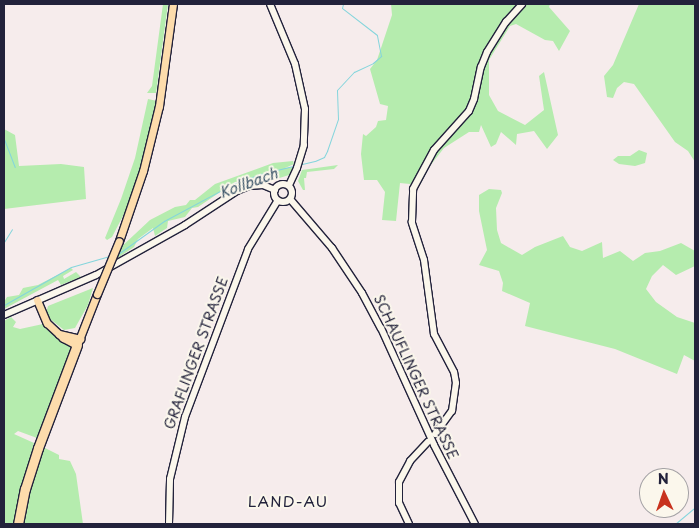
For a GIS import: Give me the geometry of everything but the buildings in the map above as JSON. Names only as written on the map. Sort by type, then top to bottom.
[{"type":"highway","points":[[18,524],[25,489],[40,443],[78,342]]},
{"type":"main road","points":[[37,300],[47,323],[62,334],[78,342],[119,241],[143,171],[162,90],[173,4]]},
{"type":"main road","points":[[62,334],[85,324]]},
{"type":"street","points":[[270,4],[289,45],[303,97],[305,134],[300,161],[289,185],[292,192],[290,200],[284,202],[278,200],[276,188]]},
{"type":"street","points":[[435,434],[452,411],[456,383],[454,372],[434,334],[424,260],[412,222],[413,189],[417,178],[434,150],[469,111],[474,100],[486,52],[506,22],[522,4]]},
{"type":"street","points":[[4,315],[96,275],[168,233],[238,187],[256,182],[276,188],[283,184],[289,185]]},
{"type":"street","name":"GRAFLINGER STRASSE","points":[[170,524],[170,479],[184,417],[248,248],[278,200]]},
{"type":"street","name":"SCHAUFLINGER STRASSE","points":[[290,200],[332,248],[362,293],[381,328],[434,446],[475,524]]},
{"type":"street","points":[[409,524],[399,503],[399,482],[410,461],[428,442]]},
{"type":"green space","points":[[163,4],[168,4],[156,93],[147,93],[152,86]]},
{"type":"green space","points":[[391,4],[550,4],[549,7],[570,31],[559,51],[553,41],[545,40],[516,24],[510,26],[489,60],[489,95],[498,111],[525,125],[544,110],[539,76],[544,72],[558,135],[547,149],[534,131],[517,134],[516,145],[501,132],[496,144],[491,147],[481,125],[479,132],[469,132],[444,148],[430,166],[420,185],[400,183],[396,221],[382,220],[385,192],[377,180],[364,180],[361,154],[363,134],[366,136],[376,127],[378,121],[386,120],[388,106],[380,104],[370,69],[377,60],[392,15]]},
{"type":"green space","points":[[639,4],[695,4],[695,162],[688,151],[675,142],[634,84],[624,82],[617,88],[613,98],[607,97],[604,76],[613,65]]},
{"type":"green space","points":[[148,99],[157,101],[139,172],[125,212],[112,237],[107,240],[105,238],[135,158]]},
{"type":"green space","points":[[4,129],[15,135],[19,166],[61,164],[84,167],[86,199],[4,209]]},
{"type":"green space","points":[[639,150],[647,153],[645,163],[635,166],[619,164],[613,160],[618,156],[630,156]]},
{"type":"green space","points":[[293,161],[294,164],[285,168],[294,167],[289,175],[270,181],[259,179],[235,182],[198,207],[192,208],[185,217],[168,221],[167,228],[155,236],[153,228],[138,239],[134,247],[116,259],[119,249],[150,220],[175,207],[186,205],[190,200],[195,200],[215,184],[273,163]]},
{"type":"green space","points":[[338,165],[334,169],[307,172],[306,178],[304,178],[305,190],[303,190],[298,181],[302,170]]},
{"type":"green space","points":[[489,189],[501,190],[502,193],[496,208],[497,230],[501,243],[522,255],[535,247],[563,236],[570,247],[582,251],[602,242],[603,258],[620,251],[633,261],[645,253],[660,251],[681,243],[695,251],[695,266],[676,275],[663,265],[652,276],[646,289],[656,302],[677,317],[695,323],[695,361],[684,355],[677,374],[615,349],[525,326],[530,303],[502,291],[503,283],[499,271],[479,265],[487,250],[479,211],[479,195]]},
{"type":"green space","points":[[71,268],[73,270],[63,276],[64,279],[76,272],[81,277],[61,285],[58,280],[4,309],[4,302],[7,297],[19,295],[23,288],[38,285]]},
{"type":"green space","points":[[93,288],[88,305],[75,328],[64,330],[50,319],[46,313],[48,306]]},
{"type":"green space","points":[[11,317],[16,322],[13,327],[20,329],[43,324],[69,342],[72,348],[37,438],[18,431],[14,434],[34,443],[13,524],[4,524],[4,321]]},
{"type":"green space","points":[[41,446],[59,455],[59,459],[70,461],[76,474],[83,524],[21,524],[26,496]]},
{"type":"waterway","name":"Kollbach","points":[[302,164],[324,157],[327,151],[338,119],[337,90],[354,72],[373,63],[381,56],[377,35],[342,8],[343,4]]},
{"type":"waterway","points":[[4,139],[15,167]]},
{"type":"waterway","name":"Kollbach","points":[[118,254],[164,221],[233,184],[296,165]]},
{"type":"waterway","points":[[4,242],[12,229]]},
{"type":"waterway","name":"Kollbach","points":[[4,305],[71,267],[109,256]]},
{"type":"waterway","points":[[675,524],[695,507]]},
{"type":"district","name":"LAND-AU","points":[[288,501]]}]
